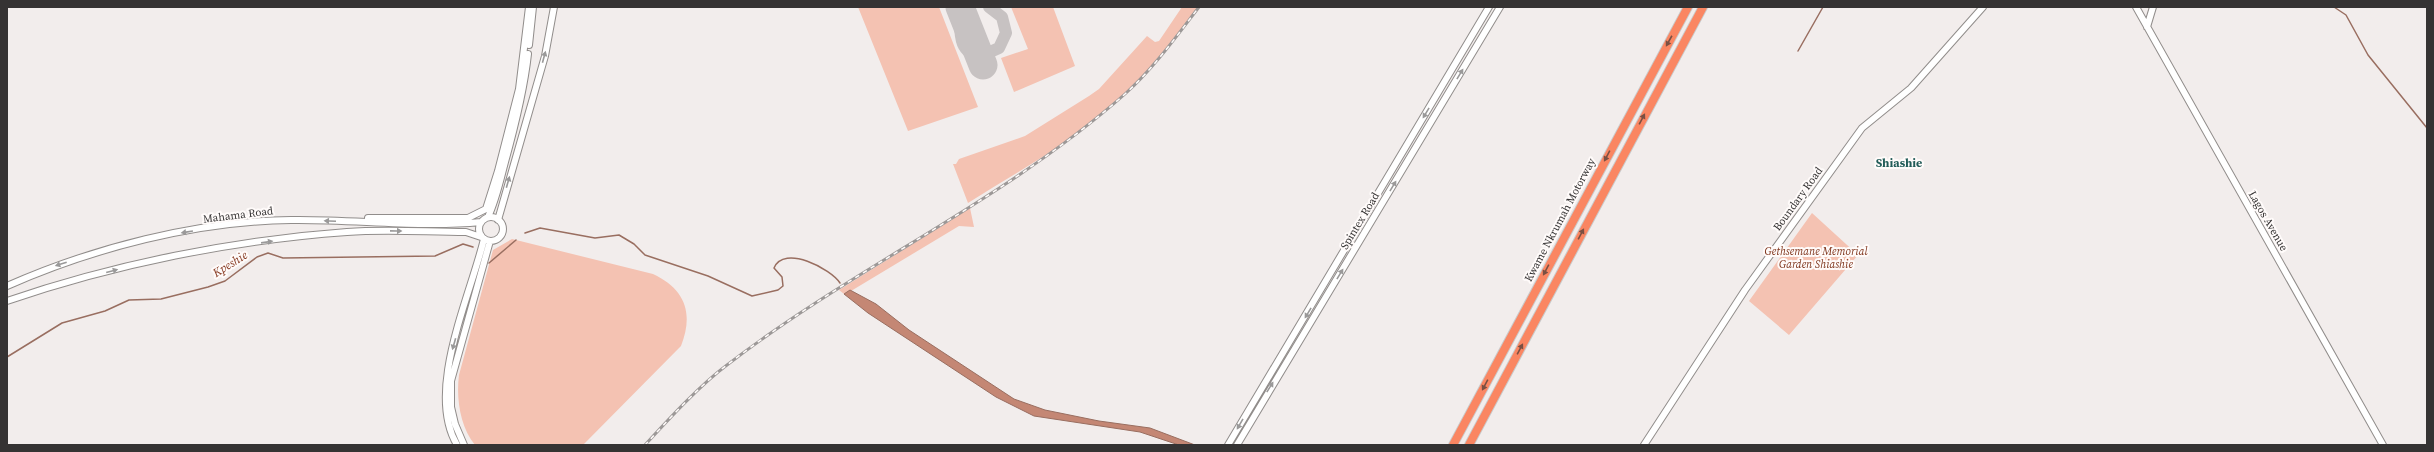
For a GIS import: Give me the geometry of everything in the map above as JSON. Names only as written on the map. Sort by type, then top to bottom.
[{"type":"highway","name":"Kwame Nkrumah Motorway","points":[[1453,445],[1688,7]]},
{"type":"highway","points":[[1469,445],[1703,7]]},
{"type":"main road","points":[[348,221],[356,218],[468,218],[486,209],[500,164],[519,89],[529,7]]},
{"type":"main road","points":[[464,445],[455,424],[451,407],[451,381],[485,239],[479,227],[481,222],[488,217],[496,198],[525,85],[533,7]]},
{"type":"main road","points":[[498,220],[545,56],[554,7]]},
{"type":"main road","name":"Spintex Road","points":[[1228,445],[1489,7]]},
{"type":"main road","name":"Spintex Road","points":[[1237,445],[1500,7]]},
{"type":"main road","name":"Boundary Road","points":[[1644,445],[1745,290],[1862,128],[1914,84],[1983,7]]},
{"type":"main road","name":"Lagos Avenue","points":[[2136,7],[2383,445]]},
{"type":"main road","points":[[2147,27],[2153,7]]},
{"type":"main road","points":[[7,301],[143,262],[194,252],[348,232],[466,232],[485,239],[495,240],[502,234],[503,227],[498,220],[488,217]]},
{"type":"main road","name":"Mahama Road","points":[[7,286],[58,265],[102,251],[178,233],[272,220],[450,225],[481,222]]},
{"type":"main road","points":[[457,445],[447,419],[445,381],[485,239]]},
{"type":"green space","points":[[858,7],[939,7],[978,107],[908,131]]},
{"type":"green space","points":[[1011,7],[1053,7],[1075,66],[1014,92],[1001,58],[1028,49]]},
{"type":"green space","points":[[1182,7],[1199,7],[1155,62],[1118,99],[1089,124],[1056,148],[968,203],[953,164],[956,164],[959,159],[1025,136],[1089,96],[1099,89],[1147,36],[1155,42],[1159,41]]},
{"type":"green space","points":[[970,208],[974,227],[959,226],[851,291],[844,294],[839,290]]},
{"type":"green space","name":"Gethsemane Memorial Garden Shiashie","points":[[1812,213],[1858,255],[1789,335],[1749,301]]},
{"type":"green space","points":[[512,239],[653,274],[673,287],[684,303],[687,323],[681,346],[583,445],[475,445],[466,430],[460,412],[458,393],[459,375],[493,250]]},
{"type":"shaded area","points":[[850,290],[876,304],[909,330],[1014,399],[1045,410],[1099,421],[1150,428],[1195,445],[1179,445],[1140,432],[1034,416],[996,397],[868,313],[844,294]]},
{"type":"waterway","points":[[1798,51],[1823,7]]},
{"type":"waterway","points":[[2334,7],[2346,15],[2368,55],[2427,128]]},
{"type":"waterway","points":[[525,233],[540,228],[595,238],[619,235],[634,244],[645,255],[708,276],[752,296],[778,290],[783,286],[782,277],[774,268],[779,261],[787,258],[807,261],[818,266],[835,277],[840,283]]},
{"type":"waterway","name":"Kpeshie","points":[[489,263],[516,240]]},
{"type":"waterway","name":"Kpeshie","points":[[7,357],[62,323],[105,311],[129,300],[161,299],[208,287],[225,281],[257,257],[268,253],[283,258],[435,256],[463,244],[473,247]]},
{"type":"taxiway","points":[[959,7],[960,30],[963,44],[972,54],[981,56],[999,48],[1006,33],[1002,17],[989,7]]},
{"type":"runway","points":[[960,7],[983,65]]},
{"type":"railway","points":[[645,445],[684,403],[727,365],[826,296],[1030,168],[1078,132],[1125,94],[1145,74],[1199,7]]},
{"type":"district","name":"Shiashie","points":[[1899,163]]}]
